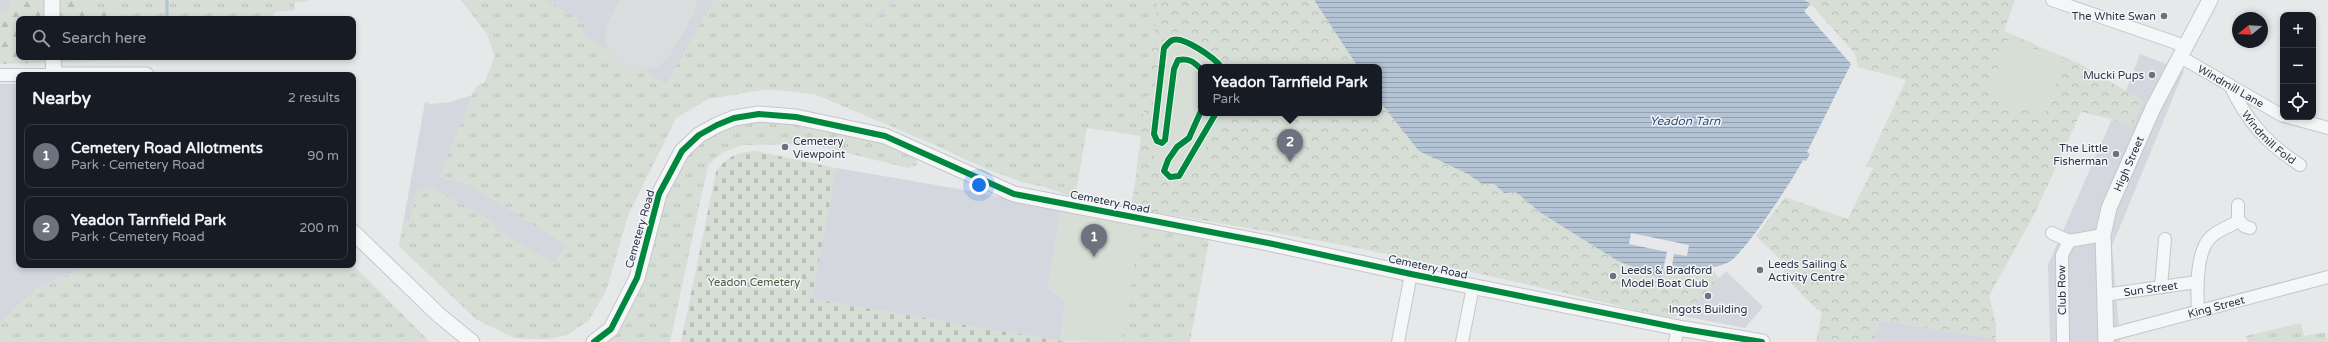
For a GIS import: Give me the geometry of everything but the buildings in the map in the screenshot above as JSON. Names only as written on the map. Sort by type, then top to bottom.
[{"type":"street","points":[[52,0],[52,16]]},
{"type":"street","name":"Windmill Lane","points":[[2052,0],[2182,51],[2230,85],[2280,114]]},
{"type":"street","name":"High Street","points":[[2105,339],[2103,235],[2109,208],[2153,108],[2210,0]]},
{"type":"street","points":[[53,60],[54,72]]},
{"type":"street","points":[[0,75],[16,75]]},
{"type":"street","name":"Windmill Fold","points":[[2230,85],[2241,108],[2257,129],[2277,150],[2300,165]]},
{"type":"street","name":"Cemetery Road","points":[[594,342],[611,329],[637,278],[659,194],[682,151],[699,135],[717,125],[734,118],[759,114],[796,117],[885,136],[1014,194],[1268,243],[1473,287],[1677,335],[1762,342]]},
{"type":"street","points":[[2299,120],[2328,128]]},
{"type":"street","points":[[2198,311],[2197,282],[2204,246],[2211,237],[2244,225],[2236,215],[2238,205]]},
{"type":"street","points":[[2052,233],[2069,241],[2103,235]]},
{"type":"street","points":[[356,235],[440,316],[472,342]]},
{"type":"street","points":[[2161,287],[2165,239]]},
{"type":"street","name":"Club Row","points":[[2063,342],[2062,255],[2069,241]]},
{"type":"street","points":[[1398,342],[1411,274]]},
{"type":"street","name":"King Street","points":[[2105,339],[2198,311],[2328,277]]},
{"type":"street","name":"Sun Street","points":[[2104,295],[2197,282]]},
{"type":"street","points":[[1462,342],[1473,287]]},
{"type":"shaded area","points":[[0,0],[9,0],[10,11],[0,11]]},
{"type":"shaded area","points":[[461,0],[896,0],[852,42],[814,94],[769,89],[708,98],[676,118],[628,215],[606,291],[588,321],[566,335],[548,339],[514,338],[476,319],[399,246],[425,102],[431,104],[451,102],[472,95],[477,86],[485,82],[495,56],[487,34]]},
{"type":"shaded area","points":[[2140,54],[2184,71],[2112,246],[2120,342],[2050,342],[2048,265],[2112,119],[2131,127],[2143,101],[2126,91]]},
{"type":"shaded area","points":[[0,84],[16,84],[16,268],[82,268],[37,288],[2,322],[0,321]]},
{"type":"shaded area","points":[[836,168],[977,192],[1061,211],[1048,288],[1066,301],[1060,341],[812,299]]},
{"type":"shaded area","points":[[1726,271],[1763,307],[1745,328],[1682,316]]},
{"type":"shaded area","points":[[1880,320],[1996,339],[1996,342],[1874,342]]},
{"type":"green space","points":[[9,0],[86,0],[86,9],[127,16],[16,16],[16,60],[130,60],[0,64],[0,11],[9,11]]},
{"type":"green space","points":[[86,0],[308,0],[294,3],[295,10],[275,12],[273,16],[127,16],[86,9]]},
{"type":"green space","points":[[461,0],[545,0],[587,24],[581,33],[666,84],[714,0],[892,0],[861,33],[896,0],[1158,0],[1141,136],[1087,128],[1075,198],[1045,187],[1022,182],[984,168],[933,144],[814,94],[769,89],[708,99],[676,118],[628,215],[606,291],[588,321],[566,335],[548,339],[514,338],[476,319],[399,246],[404,221],[409,223],[417,192],[431,187],[493,221],[495,229],[554,263],[566,245],[469,185],[439,177],[472,95],[477,86],[485,82],[495,56],[487,34]]},
{"type":"green space","points":[[1158,0],[1314,0],[1356,64],[1198,64],[1198,116],[1382,116],[1382,107],[1395,119],[1482,184],[1494,184],[1504,193],[1516,192],[1541,213],[1661,278],[1663,269],[1681,267],[1711,269],[1719,278],[1684,315],[1668,318],[1467,271],[1332,243],[1197,219],[1129,209],[1134,191]]},
{"type":"green space","points":[[1804,0],[2015,0],[2004,31],[2082,65],[2143,101],[2131,127],[2112,119],[2081,112],[2035,213],[1989,296],[1996,323],[1996,339],[1880,320],[1874,342],[1816,342],[1822,312],[1818,310],[1783,274],[1785,264],[1756,236],[1785,197],[1848,219],[1873,168],[1866,166],[1906,80],[1858,67],[1855,54],[1811,4]]},
{"type":"green space","points":[[1181,32],[1211,51],[1224,64],[1198,64],[1198,116],[1224,116],[1187,180],[1173,180],[1163,176],[1155,162],[1153,147],[1153,111],[1161,43],[1169,33]]},
{"type":"green space","points":[[2007,40],[2065,59],[2044,116],[1988,97]]},
{"type":"green space","points":[[776,120],[888,144],[916,157],[917,165],[908,168],[811,144],[743,145],[723,152],[708,165],[670,342],[605,342],[625,317],[635,300],[644,276],[665,200],[675,177],[688,156],[706,138],[731,125],[747,121]]},
{"type":"green space","name":"Yeadon Cemetery","points":[[756,151],[836,168],[812,299],[1067,342],[681,342],[716,172],[728,159],[733,156]]},
{"type":"green space","points":[[1061,211],[1141,226],[1120,342],[1060,341],[1066,301],[1048,288]]},
{"type":"green space","points":[[1141,226],[1209,240],[1190,342],[1120,342]]},
{"type":"green space","points":[[82,268],[356,268],[430,342],[0,342],[0,321],[2,321],[37,288]]},
{"type":"green space","points":[[2301,323],[2304,336],[2325,332],[2328,342],[2248,342],[2246,336]]},
{"type":"water","name":"Yeadon Tarn","points":[[1314,0],[1804,0],[1811,4],[1804,11],[1851,64],[1807,152],[1810,154],[1806,161],[1803,160],[1780,198],[1757,231],[1746,245],[1729,262],[1714,267],[1700,269],[1672,266],[1674,254],[1687,256],[1689,245],[1631,233],[1629,244],[1667,252],[1661,278],[1618,261],[1541,213],[1516,192],[1504,193],[1494,184],[1482,184],[1468,174],[1419,151],[1382,106],[1382,64],[1356,64]]},
{"type":"waterway","points":[[167,0],[167,16]]},
{"type":"runway","points":[[641,35],[661,0]]},
{"type":"cycle path","points":[[1198,66],[1191,61],[1178,60],[1174,69],[1165,140],[1162,143],[1157,141],[1154,134],[1164,48],[1170,41],[1184,41],[1206,53],[1219,64]]},
{"type":"cycle path","points":[[594,342],[611,329],[637,278],[659,194],[682,151],[699,135],[717,125],[734,118],[759,114],[796,117],[885,136],[1014,194],[1268,243],[1411,274],[1684,329],[1762,342]]},
{"type":"cycle path","points":[[1199,116],[1189,138],[1177,147],[1168,160],[1164,171],[1170,177],[1179,176],[1214,116]]},
{"type":"place","name":"The White Swan","points":[[2164,16]]},
{"type":"place","name":"Mucki Pups","points":[[2152,75]]},
{"type":"place","name":"Cemetery Viewpoint","points":[[785,147]]},
{"type":"place","name":"The Little Fisherman","points":[[2116,154]]},
{"type":"place","name":"Yeadon Tarnfield Park","points":[[1290,162]]},
{"type":"place","name":"Cemetery Road Allotments","points":[[1094,257]]},
{"type":"place","name":"Leeds Sailing & Activity Centre","points":[[1760,270]]},
{"type":"place","name":"Leeds & Bradford Model Boat Club","points":[[1613,276]]},
{"type":"place","name":"Ingots Building","points":[[1708,296]]}]
